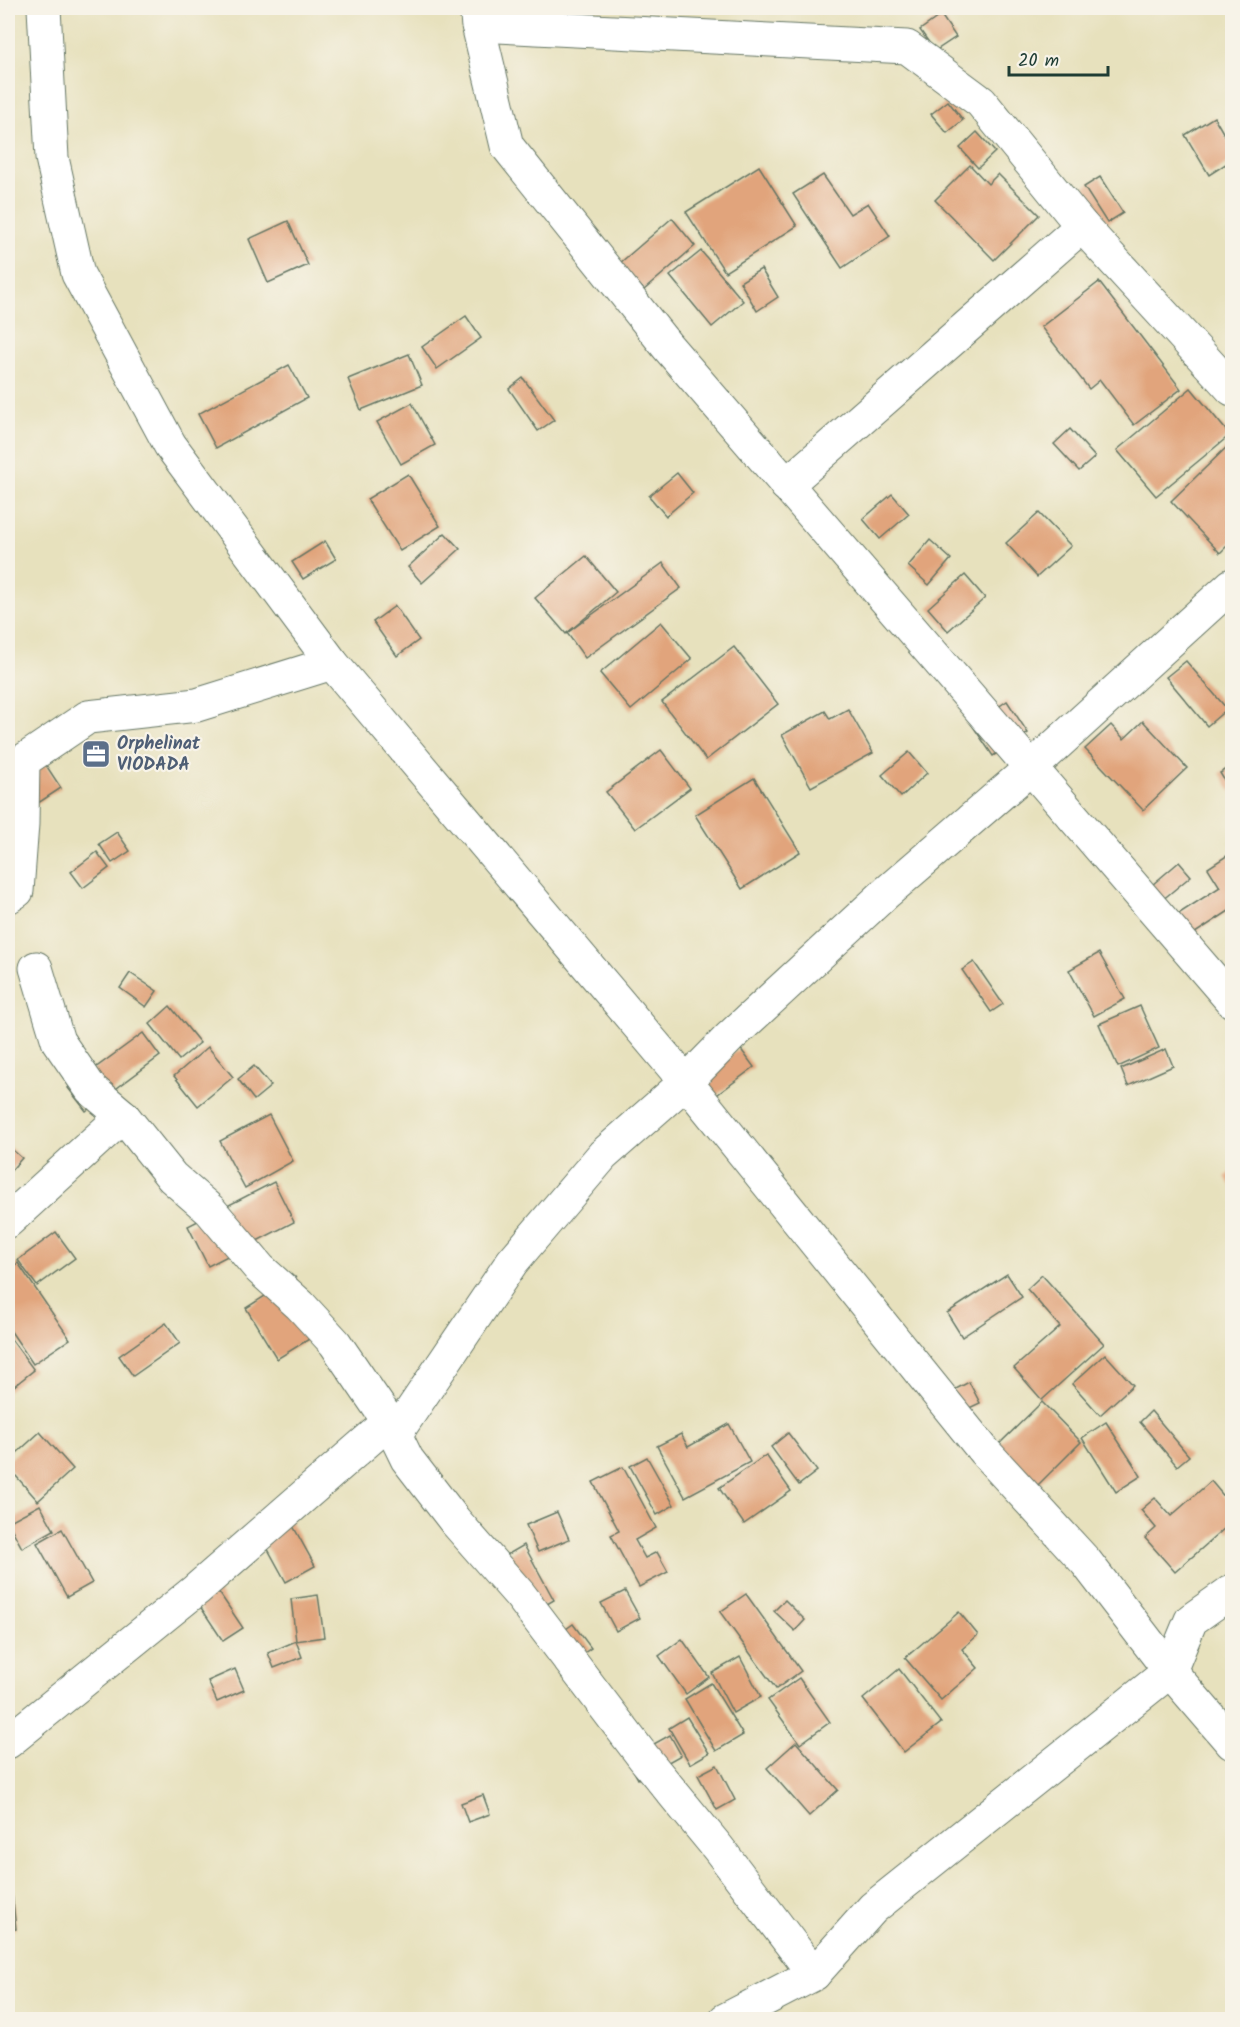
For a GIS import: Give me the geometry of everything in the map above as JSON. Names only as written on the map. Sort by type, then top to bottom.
[{"type":"street","points":[[44,8],[52,158],[78,274],[170,445],[332,663],[686,1082],[984,1451],[1086,1562],[1170,1671],[1233,1743]]},
{"type":"street","points":[[1233,389],[1082,226],[981,102],[907,47],[477,16],[507,146],[667,346],[1233,1001]]},
{"type":"street","points":[[786,485],[1082,226]]},
{"type":"street","points":[[36,968],[58,1041],[91,1089],[123,1116],[172,1177],[210,1210],[260,1269],[300,1305],[335,1343],[398,1432],[512,1262],[603,1155],[686,1082],[730,1037],[887,892],[1032,767],[1233,585]]},
{"type":"street","points":[[8,897],[17,891],[22,824],[23,761],[88,717],[197,705],[332,663]]},
{"type":"street","points":[[8,1221],[123,1116]]},
{"type":"street","points":[[8,1742],[196,1590],[389,1422]]},
{"type":"street","points":[[389,1422],[407,1459],[456,1521],[520,1595],[644,1758],[718,1848],[814,1974]]},
{"type":"street","points":[[725,2019],[814,1974],[873,1908],[1170,1671],[1191,1620],[1233,1590]]},
{"type":"building","points":[[791,8],[842,8],[843,12],[791,12]]},
{"type":"building","points":[[941,15],[956,37],[935,51],[920,30]]},
{"type":"building","points":[[948,101],[963,120],[947,133],[931,114]]},
{"type":"building","points":[[1214,117],[1232,148],[1232,160],[1209,175],[1185,135]]},
{"type":"building","points":[[977,132],[995,152],[978,168],[960,148]]},
{"type":"building","points":[[970,165],[988,184],[998,174],[1039,215],[994,260],[935,200]]},
{"type":"building","points":[[759,166],[797,226],[725,272],[686,212]]},
{"type":"building","points":[[823,175],[850,214],[868,203],[890,236],[842,268],[793,194]]},
{"type":"building","points":[[1100,177],[1123,213],[1107,223],[1084,187]]},
{"type":"building","points":[[672,218],[695,246],[644,290],[620,263]]},
{"type":"building","points":[[288,221],[308,265],[268,283],[249,239]]},
{"type":"building","points":[[701,251],[743,301],[712,327],[670,276]]},
{"type":"building","points":[[761,269],[778,297],[757,311],[740,282]]},
{"type":"building","points":[[1099,282],[1181,389],[1134,425],[1100,380],[1089,389],[1041,327]]},
{"type":"building","points":[[466,316],[481,338],[437,369],[422,347]]},
{"type":"building","points":[[409,354],[422,385],[361,410],[348,379]]},
{"type":"building","points":[[289,365],[307,398],[216,448],[198,414]]},
{"type":"building","points":[[523,378],[554,420],[538,431],[509,389]]},
{"type":"building","points":[[1191,388],[1230,435],[1156,496],[1117,450]]},
{"type":"building","points":[[412,403],[435,445],[401,464],[377,422]]},
{"type":"building","points":[[1070,429],[1095,457],[1079,471],[1054,444]]},
{"type":"building","points":[[1232,442],[1232,541],[1220,553],[1171,501]]},
{"type":"building","points":[[677,473],[693,493],[666,516],[649,496]]},
{"type":"building","points":[[408,474],[440,526],[400,551],[367,499]]},
{"type":"building","points":[[892,494],[909,514],[880,539],[863,519]]},
{"type":"building","points":[[1039,513],[1071,546],[1037,577],[1006,543]]},
{"type":"building","points":[[445,533],[460,549],[422,583],[408,567]]},
{"type":"building","points":[[930,540],[951,559],[929,585],[908,566]]},
{"type":"building","points":[[325,541],[336,559],[303,579],[292,562]]},
{"type":"building","points":[[586,556],[616,592],[566,634],[535,598]]},
{"type":"building","points":[[663,563],[681,588],[585,658],[567,633]]},
{"type":"building","points":[[965,575],[985,598],[948,631],[928,608]]},
{"type":"building","points":[[395,606],[419,640],[397,656],[373,622]]},
{"type":"building","points":[[661,622],[692,659],[631,710],[600,673]]},
{"type":"building","points":[[734,647],[778,704],[706,760],[662,702]]},
{"type":"building","points":[[1186,661],[1227,709],[1207,726],[1166,677]]},
{"type":"building","points":[[1007,701],[1028,733],[993,756],[972,725]]},
{"type":"building","points":[[848,709],[873,753],[811,787],[782,735],[825,711],[830,719]]},
{"type":"building","points":[[1143,721],[1187,768],[1143,810],[1085,749],[1111,725],[1124,739]]},
{"type":"building","points":[[661,750],[690,788],[635,829],[606,792]]},
{"type":"building","points":[[909,752],[927,773],[901,797],[882,775]]},
{"type":"building","points":[[38,753],[61,788],[20,815]]},
{"type":"building","points":[[1232,766],[1232,793],[1220,773]]},
{"type":"building","points":[[754,778],[800,852],[742,889],[695,815]]},
{"type":"building","points":[[117,832],[130,851],[112,863],[99,844]]},
{"type":"building","points":[[97,852],[109,868],[83,888],[71,872]]},
{"type":"building","points":[[1228,855],[1232,861],[1232,909],[1186,939],[1172,918],[1220,887],[1208,868]]},
{"type":"building","points":[[1179,862],[1191,876],[1143,916],[1132,902]]},
{"type":"building","points":[[1099,953],[1125,999],[1094,1016],[1069,970]]},
{"type":"building","points":[[974,962],[1003,1004],[991,1012],[962,970]]},
{"type":"building","points":[[130,973],[157,991],[146,1007],[120,988]]},
{"type":"building","points":[[170,1006],[200,1043],[179,1060],[150,1024]]},
{"type":"building","points":[[1140,1006],[1159,1048],[1118,1067],[1099,1024]]},
{"type":"building","points":[[143,1033],[160,1056],[86,1111],[68,1088]]},
{"type":"building","points":[[208,1047],[233,1077],[198,1106],[174,1076]]},
{"type":"building","points":[[740,1048],[754,1067],[714,1097],[700,1079]]},
{"type":"building","points":[[1166,1049],[1173,1066],[1128,1086],[1121,1069]]},
{"type":"building","points":[[254,1066],[271,1086],[254,1100],[238,1079]]},
{"type":"building","points":[[269,1115],[293,1161],[245,1188],[220,1141]]},
{"type":"building","points":[[8,1146],[22,1158],[8,1174]]},
{"type":"building","points":[[1232,1172],[1232,1188],[1225,1177]]},
{"type":"building","points":[[274,1182],[294,1222],[208,1266],[188,1226]]},
{"type":"building","points":[[56,1232],[75,1258],[37,1286],[18,1260]]},
{"type":"building","points":[[18,1263],[70,1339],[33,1364],[8,1327],[8,1270]]},
{"type":"building","points":[[1007,1274],[1022,1297],[962,1337],[947,1313]]},
{"type":"building","points":[[1042,1275],[1104,1344],[1042,1400],[1014,1368],[1060,1327],[1027,1289]]},
{"type":"building","points":[[295,1277],[327,1328],[277,1359],[246,1308]]},
{"type":"building","points":[[166,1323],[180,1343],[133,1376],[119,1356]]},
{"type":"building","points":[[8,1335],[34,1370],[8,1391]]},
{"type":"building","points":[[1105,1354],[1133,1385],[1100,1415],[1072,1384]]},
{"type":"building","points":[[969,1382],[980,1403],[963,1411],[952,1391]]},
{"type":"building","points":[[1042,1402],[1081,1442],[1035,1488],[996,1447]]},
{"type":"building","points":[[1151,1411],[1189,1456],[1177,1466],[1140,1422]]},
{"type":"building","points":[[1106,1422],[1141,1476],[1116,1492],[1082,1438]]},
{"type":"building","points":[[729,1424],[750,1462],[685,1497],[657,1446],[681,1434],[688,1447]]},
{"type":"building","points":[[40,1432],[73,1469],[38,1501],[8,1467],[8,1461]]},
{"type":"building","points":[[788,1433],[817,1471],[799,1485],[771,1447]]},
{"type":"building","points":[[766,1455],[791,1491],[744,1524],[719,1488]]},
{"type":"building","points":[[647,1457],[674,1505],[657,1515],[630,1466]]},
{"type":"building","points":[[623,1467],[656,1528],[635,1540],[645,1558],[657,1552],[668,1572],[639,1587],[611,1535],[619,1531],[593,1482]]},
{"type":"building","points":[[1211,1481],[1232,1506],[1232,1529],[1229,1532],[1225,1528],[1175,1572],[1145,1538],[1156,1528],[1141,1510],[1155,1498],[1171,1516]]},
{"type":"building","points":[[40,1505],[54,1530],[22,1548],[8,1522]]},
{"type":"building","points":[[557,1512],[569,1539],[538,1552],[526,1525]]},
{"type":"building","points":[[287,1515],[315,1566],[286,1582],[258,1531]]},
{"type":"building","points":[[62,1529],[92,1583],[67,1597],[37,1543]]},
{"type":"building","points":[[524,1545],[554,1600],[530,1614],[500,1559]]},
{"type":"building","points":[[210,1579],[243,1628],[223,1641],[190,1591]]},
{"type":"building","points":[[625,1591],[640,1618],[616,1631],[601,1603]]},
{"type":"building","points":[[746,1594],[801,1671],[776,1689],[720,1612]]},
{"type":"building","points":[[318,1595],[324,1637],[296,1641],[291,1599]]},
{"type":"building","points":[[785,1600],[805,1620],[795,1631],[774,1611]]},
{"type":"building","points":[[959,1612],[978,1635],[962,1649],[978,1668],[941,1700],[905,1658]]},
{"type":"building","points":[[573,1624],[591,1648],[573,1661],[555,1637]]},
{"type":"building","points":[[682,1639],[709,1677],[686,1694],[659,1656]]},
{"type":"building","points":[[296,1641],[302,1657],[274,1668],[268,1653]]},
{"type":"building","points":[[740,1657],[761,1697],[733,1713],[712,1673]]},
{"type":"building","points":[[235,1669],[244,1690],[217,1702],[208,1681]]},
{"type":"building","points":[[899,1669],[941,1723],[904,1752],[863,1699]]},
{"type":"building","points":[[799,1678],[830,1722],[800,1744],[768,1700]]},
{"type":"building","points":[[711,1683],[743,1735],[716,1751],[685,1699]]},
{"type":"building","points":[[687,1717],[709,1753],[690,1764],[669,1728]]},
{"type":"building","points":[[670,1735],[681,1755],[638,1779],[627,1759]]},
{"type":"building","points":[[796,1742],[838,1790],[809,1816],[767,1768]]},
{"type":"building","points":[[717,1765],[735,1800],[717,1810],[698,1775]]},
{"type":"building","points":[[483,1795],[490,1814],[468,1822],[461,1803]]},
{"type":"building","points":[[8,1866],[16,1929],[8,1930]]},
{"type":"place","name":"Orphelinat VIODADA","points":[[96,754]]}]
